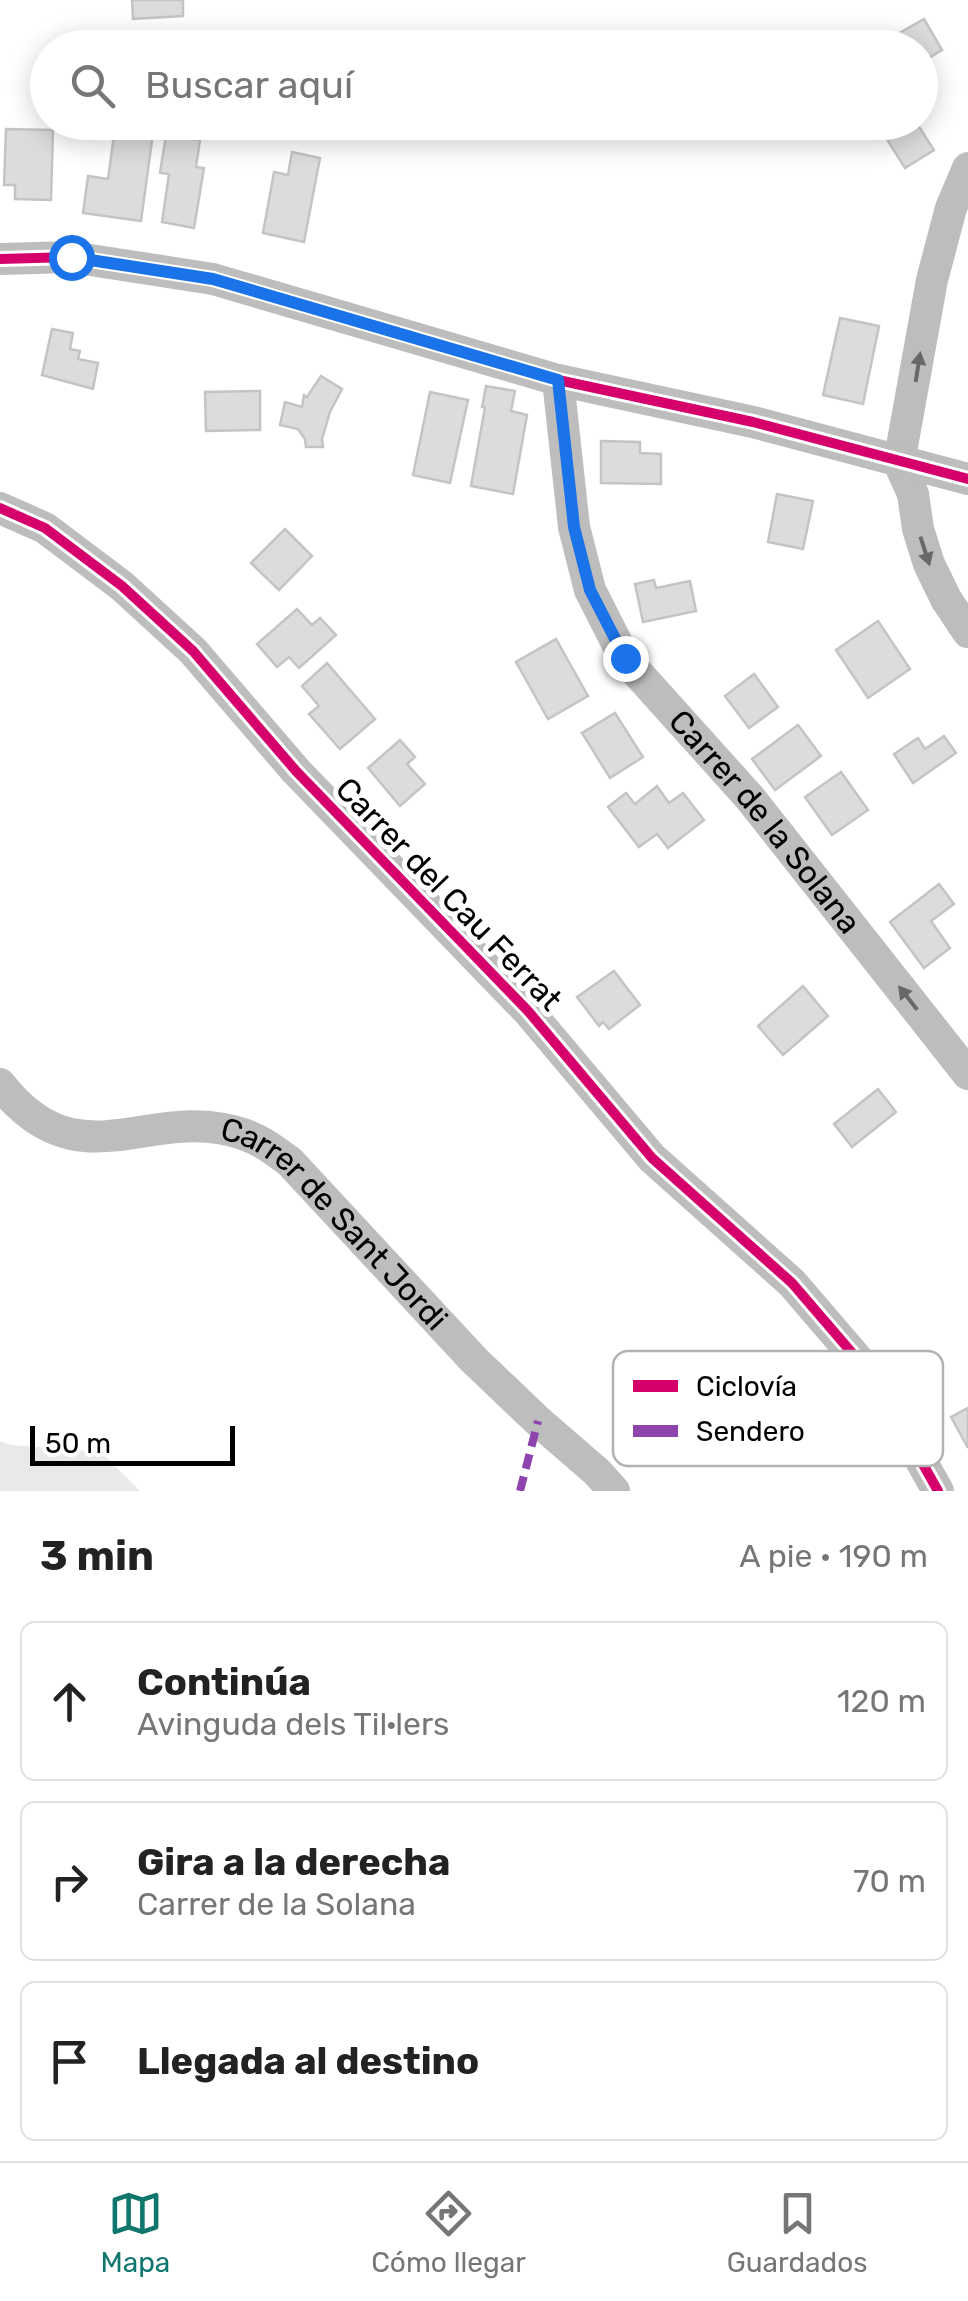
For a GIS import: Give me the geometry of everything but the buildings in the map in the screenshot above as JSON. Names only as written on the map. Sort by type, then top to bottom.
[{"type":"street","points":[[968,168],[951,208],[932,280],[899,463],[913,494],[918,530],[929,564],[968,632]]},
{"type":"street","points":[[0,258],[71,257],[213,279],[558,380],[753,422],[968,480]]},
{"type":"street","name":"Carrer de la Solana","points":[[558,380],[574,527],[590,590],[625,658],[750,798],[968,1074]]},
{"type":"street","name":"Carrer del Cau Ferrat","points":[[0,508],[45,528],[122,586],[193,651],[296,771],[528,1011],[652,1158],[792,1283],[850,1351]]},
{"type":"street","name":"Carrer de Sant Jordi","points":[[0,1084],[31,1117],[62,1134],[86,1138],[215,1129],[266,1144],[290,1162],[497,1383],[598,1472],[614,1491]]},
{"type":"street","name":"Carrer del Cau Ferrat","points":[[924,1466],[938,1491]]},
{"type":"shaded area","points":[[0,1441],[101,1452],[140,1491],[0,1491]]},
{"type":"marked path","points":[[520,1491],[538,1421]]},
{"type":"cycle path","points":[[0,259],[71,257],[213,279],[558,380],[753,422],[968,479]]},
{"type":"cycle path","points":[[0,508],[45,528],[122,586],[193,651],[296,771],[528,1011],[652,1158],[792,1283],[850,1351]]},
{"type":"cycle path","points":[[924,1466],[938,1491]]},
{"type":"route","points":[[71,257],[213,279],[558,380],[574,527],[590,590],[625,658]]}]
